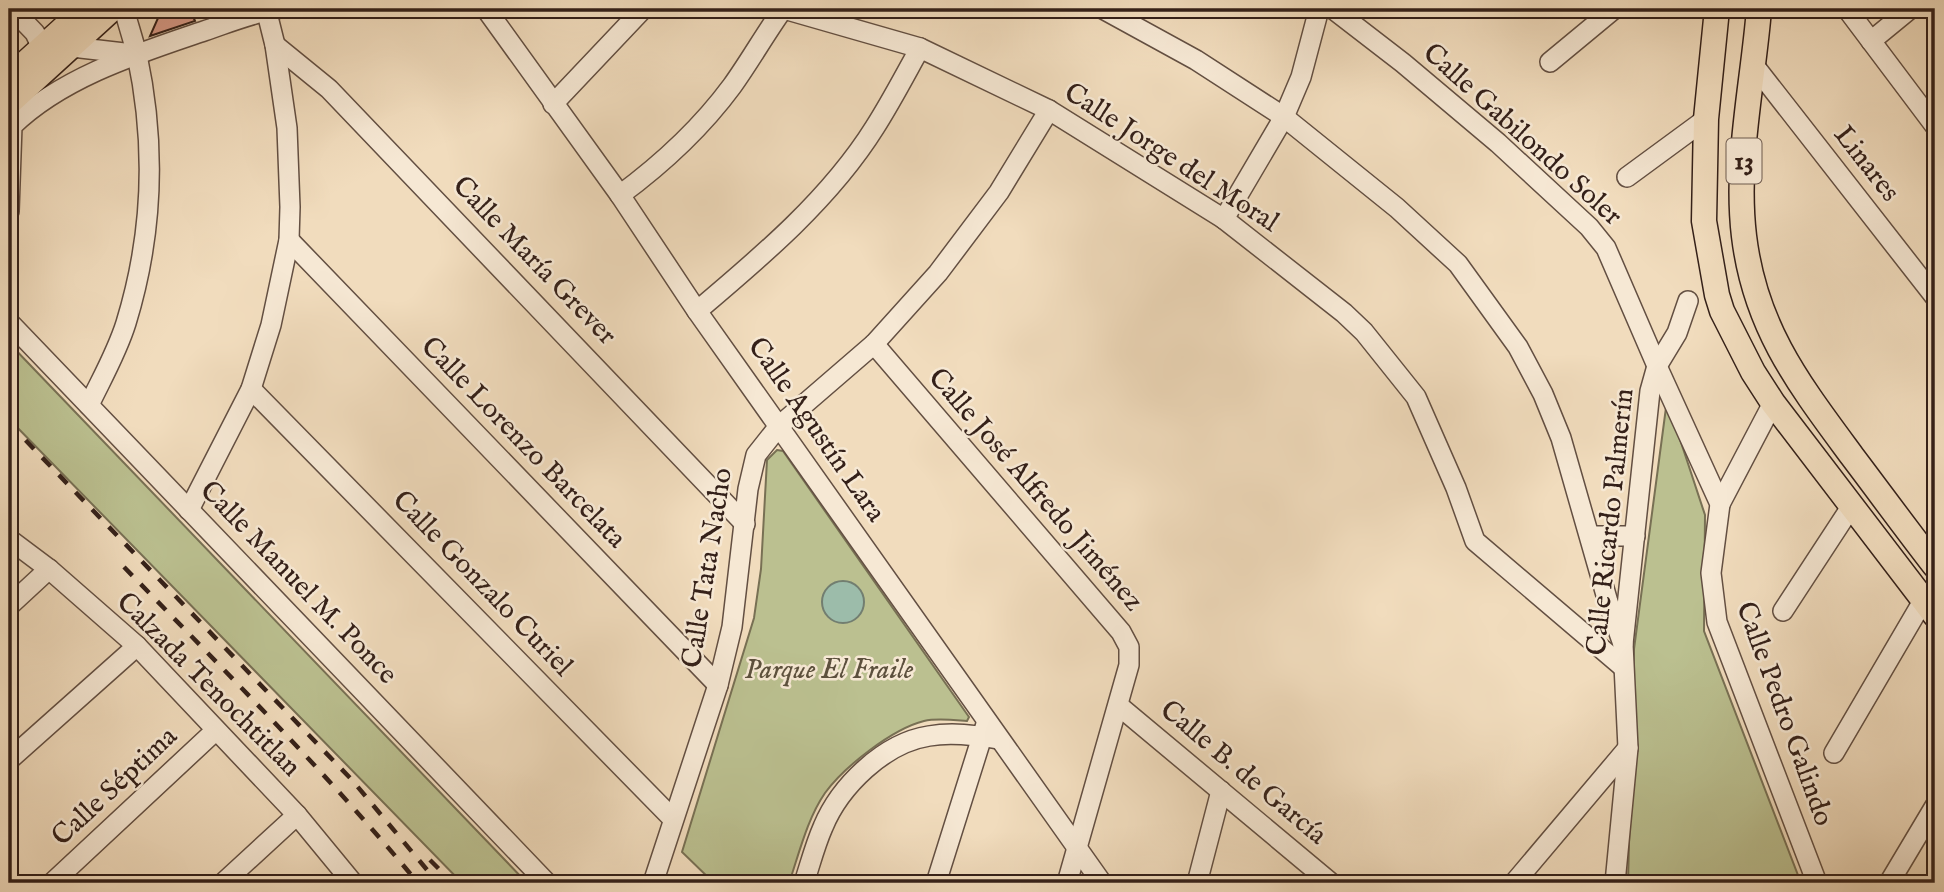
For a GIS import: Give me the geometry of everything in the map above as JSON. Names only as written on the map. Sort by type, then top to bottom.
[{"type":"main road","points":[[11,115],[50,47],[84,9]]},
{"type":"main road","points":[[9,78],[50,47],[112,9]]},
{"type":"main road","name":"13","points":[[1717,9],[1706,119],[1704,221],[1717,295],[1730,330],[1773,403],[1929,608]]},
{"type":"main road","name":"13","points":[[1759,9],[1745,128],[1742,197],[1744,237],[1756,300],[1798,383],[1935,566]]},
{"type":"main road","points":[[9,56],[50,47]]},
{"type":"street","points":[[12,9],[50,47],[137,54]]},
{"type":"street","points":[[89,405],[126,324],[148,217],[149,136],[137,54],[124,9]]},
{"type":"street","points":[[9,211],[11,115],[29,110],[52,94],[137,54],[270,9],[287,128],[289,240],[271,325],[251,389],[190,510]]},
{"type":"street","name":"Calle Agustín Lara","points":[[486,9],[620,195],[697,312],[779,426],[989,733],[1102,883]]},
{"type":"street","points":[[553,104],[643,9]]},
{"type":"street","points":[[620,195],[685,140],[730,88],[783,9]]},
{"type":"street","name":"Calle Jorge del Moral","points":[[783,9],[920,48],[1049,110],[1224,219],[1364,332],[1416,397],[1452,478],[1475,541],[1623,667]]},
{"type":"street","points":[[1103,9],[1196,60],[1284,117],[1425,231],[1458,264],[1518,347],[1543,394],[1561,438],[1612,616],[1623,644]]},
{"type":"street","points":[[1224,219],[1284,117],[1301,77],[1319,9]]},
{"type":"street","name":"Calle Gabilondo Soler","points":[[1332,9],[1403,63],[1498,143],[1597,235],[1611,255],[1657,366]]},
{"type":"street","points":[[1550,62],[1614,9]]},
{"type":"street","points":[[1847,9],[1935,125]]},
{"type":"street","points":[[1871,41],[1910,9]]},
{"type":"street","name":"Calle María Grever","points":[[275,45],[329,89],[745,524]]},
{"type":"street","points":[[697,312],[774,246],[850,162],[874,129],[920,48]]},
{"type":"street","name":"Linares","points":[[1753,64],[1935,297]]},
{"type":"street","name":"Calle Tata Nacho","points":[[653,883],[718,685],[737,598],[748,489],[756,455],[779,426],[874,344],[938,273],[999,192],[1049,110]]},
{"type":"street","points":[[1627,177],[1706,119]]},
{"type":"street","name":"Calle Lorenzo Barcelata","points":[[289,240],[718,685]]},
{"type":"street","name":"Calle Ricardo Palmerín","points":[[1615,883],[1628,748],[1623,644],[1650,391],[1657,366],[1677,333],[1688,301]]},
{"type":"street","name":"Calle Manuel M. Ponce","points":[[9,322],[547,883]]},
{"type":"street","name":"Calle José Alfredo Jiménez","points":[[874,344],[1126,639],[1129,665],[1067,883]]},
{"type":"street","points":[[1657,366],[1720,504]]},
{"type":"street","name":"Calle Gonzalo Curiel","points":[[251,389],[673,820]]},
{"type":"street","points":[[1720,504],[1773,403]]},
{"type":"street","name":"Calle Pedro Galindo","points":[[1720,504],[1711,573],[1717,622],[1818,883]]},
{"type":"street","points":[[1783,611],[1851,507]]},
{"type":"street","points":[[1591,536],[1635,536]]},
{"type":"street","name":"Calzada Tenochtitlan","points":[[9,539],[49,569],[137,646],[297,815],[354,883]]},
{"type":"street","points":[[9,606],[49,569]]},
{"type":"street","points":[[1834,753],[1929,608]]},
{"type":"street","points":[[9,760],[137,646]]},
{"type":"street","name":"Calle B. de García","points":[[1119,706],[1331,883]]},
{"type":"street","name":"Calle Séptima","points":[[52,883],[215,731]]},
{"type":"street","points":[[804,883],[822,828],[831,811],[840,797],[873,763],[909,741],[925,736],[989,733],[936,883]]},
{"type":"street","points":[[1514,883],[1628,748]]},
{"type":"street","points":[[1196,883],[1221,791]]},
{"type":"street","points":[[1889,883],[1935,806]]},
{"type":"street","points":[[223,883],[297,815]]},
{"type":"green space","points":[[9,343],[527,883],[462,883],[9,419]]},
{"type":"green space","points":[[1667,400],[1705,515],[1704,631],[1801,883],[1628,883],[1634,649]]},
{"type":"green space","name":"Parque El Fraile","points":[[777,450],[783,451],[969,717],[967,721],[934,720],[911,725],[884,740],[844,772],[825,793],[813,814],[789,883],[714,883],[682,852],[754,618],[761,569],[767,460]]},
{"type":"shaded area","points":[[843,581],[858,587],[864,602],[858,617],[843,623],[828,617],[822,602],[828,587]]},
{"type":"building","points":[[162,9],[190,9],[195,21],[150,36]]},
{"type":"railway","points":[[9,423],[352,780],[438,883]]},
{"type":"railway","points":[[124,567],[311,761],[418,883]]},
{"type":"railway","points":[[430,860],[453,883]]}]
